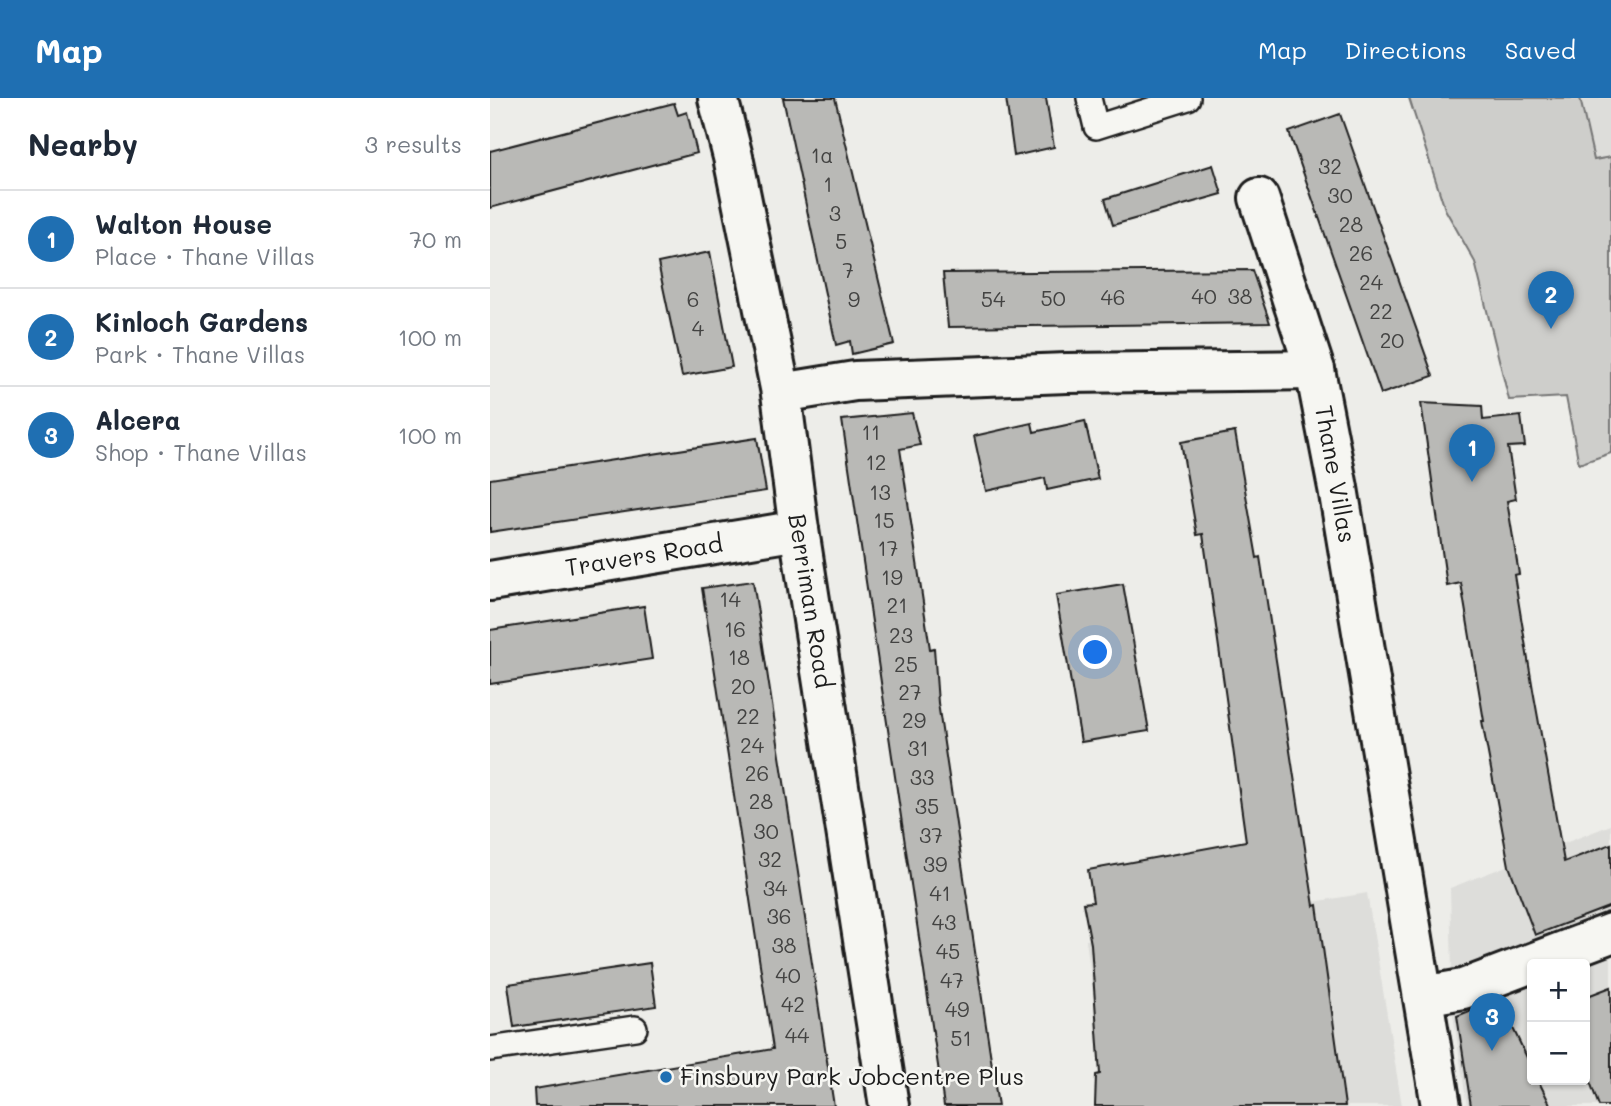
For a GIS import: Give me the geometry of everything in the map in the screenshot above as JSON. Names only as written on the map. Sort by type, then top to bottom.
[{"type":"street","name":"Berriman Road","points":[[718,98],[733,157],[781,393],[799,530],[889,1106]]},
{"type":"street","points":[[1259,198],[1315,370]]},
{"type":"street","name":"Thane Villas","points":[[781,393],[855,381],[1093,373],[1315,370],[1338,488],[1441,1106]]},
{"type":"street","name":"Travers Road","points":[[490,581],[799,530]]},
{"type":"street","points":[[1423,996],[1463,989],[1611,933]]},
{"type":"lane","points":[[1089,98],[1096,127],[1188,98]]},
{"type":"lane","points":[[490,1049],[635,1028]]},
{"type":"shaded area","points":[[1409,98],[1580,98],[1594,160],[1611,157],[1611,453],[1579,464],[1566,397],[1509,400],[1475,262],[1445,209]]},
{"type":"shaded area","points":[[1580,98],[1611,98],[1611,157],[1594,160]]},
{"type":"shaded area","points":[[1611,825],[1611,1106],[1467,1106],[1453,1014],[1450,888]]},
{"type":"shaded area","points":[[1367,893],[1402,1106],[1097,1106],[1102,1060],[1086,940]]},
{"type":"building","points":[[783,98],[835,98],[894,344],[852,354],[850,341],[836,345]]},
{"type":"building","points":[[1006,98],[1046,98],[1054,147],[1014,156]]},
{"type":"building","points":[[674,103],[678,115],[687,112],[697,153],[490,208],[490,151]]},
{"type":"building","points":[[1340,114],[1433,376],[1381,394],[1289,132]]},
{"type":"building","points":[[1213,165],[1222,194],[1113,225],[1105,199]]},
{"type":"building","points":[[710,252],[732,367],[682,376],[658,263]]},
{"type":"building","points":[[1252,270],[1270,323],[948,327],[943,273]]},
{"type":"building","points":[[1421,403],[1482,406],[1483,420],[1521,416],[1525,446],[1508,447],[1516,499],[1507,501],[1519,574],[1514,575],[1564,862],[1611,844],[1611,906],[1535,935],[1509,866],[1482,721],[1461,583],[1447,586]]},
{"type":"building","points":[[912,413],[920,445],[900,449],[930,649],[934,648],[938,703],[998,1106],[944,1106],[842,420]]},
{"type":"building","points":[[1085,421],[1098,479],[1047,490],[1045,478],[986,491],[974,436],[1032,423],[1034,432]]},
{"type":"building","points":[[1235,432],[1257,558],[1260,557],[1314,906],[1317,905],[1345,1106],[1095,1106],[1096,1075],[1100,1074],[1091,944],[1083,903],[1093,902],[1088,870],[1246,841],[1203,534],[1197,535],[1181,442]]},
{"type":"building","points":[[757,438],[766,491],[490,532],[490,479]]},
{"type":"building","points":[[753,581],[834,1106],[535,1106],[534,1089],[773,1049],[702,588]]},
{"type":"building","points":[[1123,584],[1149,731],[1081,742],[1056,595]]},
{"type":"building","points":[[644,606],[652,659],[490,684],[490,630]]},
{"type":"building","points":[[650,963],[656,1006],[514,1027],[508,984]]},
{"type":"building","points":[[1611,987],[1611,1106],[1599,1106],[1590,1082],[1590,995]]},
{"type":"building","points":[[1499,999],[1527,1058],[1527,1085],[1540,1085],[1551,1106],[1471,1106],[1457,1016]]},
{"type":"place","name":"Kinloch Gardens","points":[[1551,329]]},
{"type":"place","name":"Walton House","points":[[1472,482]]},
{"type":"place","name":"Alcera","points":[[1492,1051]]},
{"type":"place","name":"Finsbury Park Jobcentre Plus","points":[[666,1077]]}]
